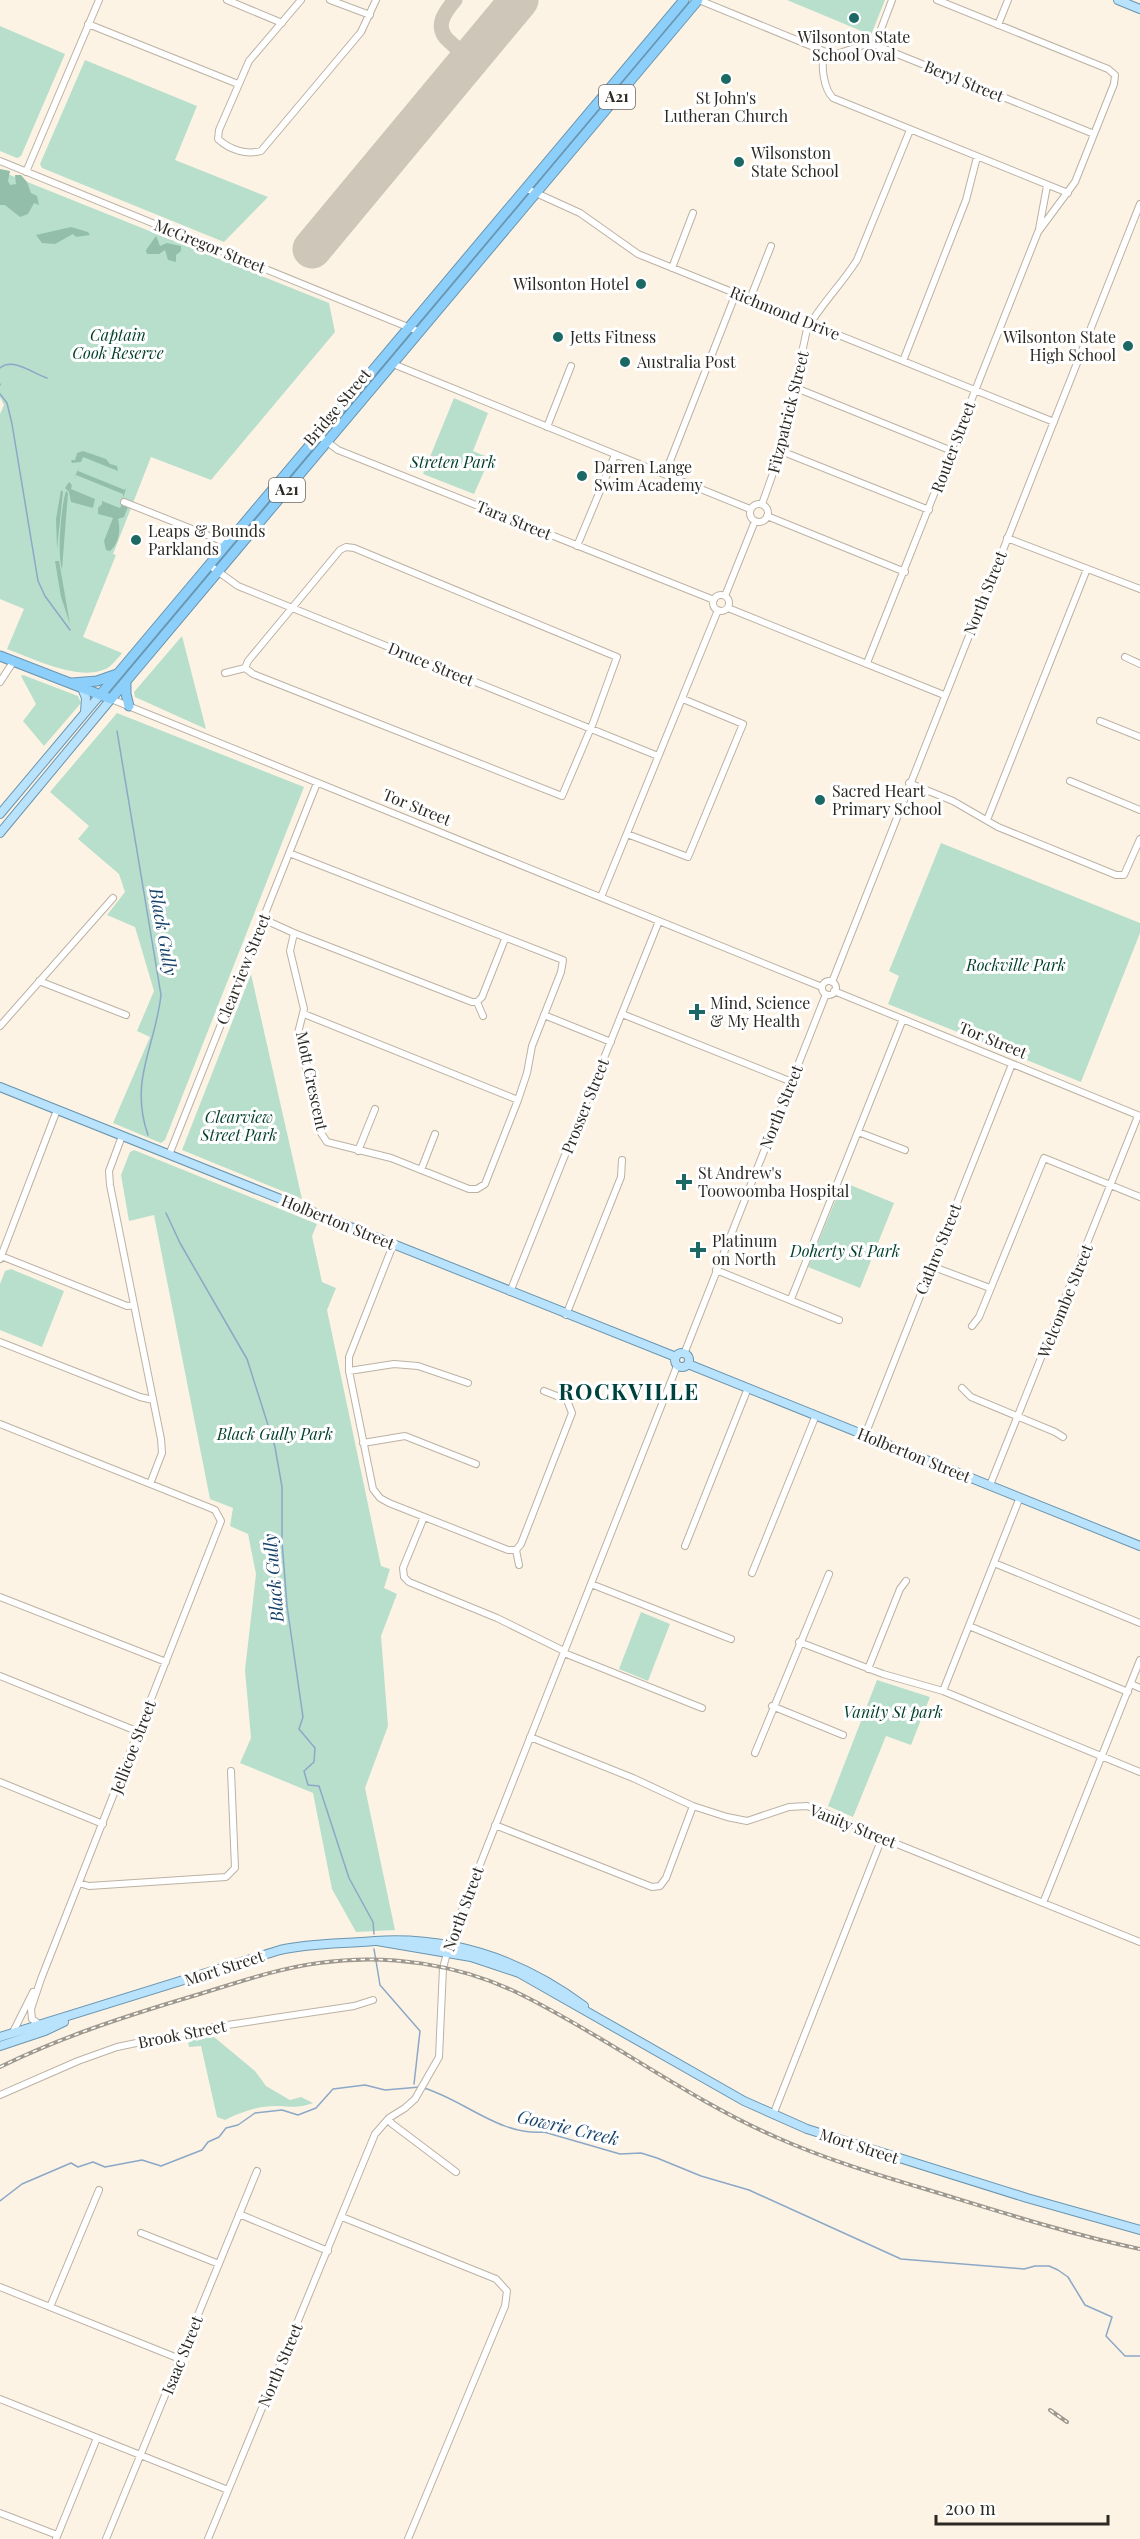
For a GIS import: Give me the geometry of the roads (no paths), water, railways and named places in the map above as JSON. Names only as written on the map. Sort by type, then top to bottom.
[{"type":"highway","name":"Bridge Street","points":[[100,695],[684,0]]},
{"type":"highway","name":"Bridge Street","points":[[111,699],[698,0]]},
{"type":"highway","name":"Tor Street","points":[[0,656],[111,699]]},
{"type":"highway","points":[[70,683],[97,681],[118,673]]},
{"type":"highway","points":[[126,682],[129,706]]},
{"type":"main road","points":[[1118,0],[1140,8]]},
{"type":"main road","points":[[82,688],[86,698],[85,712]]},
{"type":"main road","name":"Bridge Street","points":[[0,814],[100,695]]},
{"type":"main road","name":"Bridge Street","points":[[0,833],[111,699]]},
{"type":"main road","name":"Holberton Street","points":[[0,1087],[566,1315],[679,1359],[688,1357],[688,1364],[1140,1546]]},
{"type":"main road","name":"Mort Street","points":[[0,2037],[280,1950],[318,1943],[377,1941],[489,1955],[526,1969],[564,1991],[596,2016],[736,2097],[772,2115],[844,2142],[1140,2230]]},
{"type":"main road","name":"Mort Street","points":[[0,2046],[45,2031],[75,2015]]},
{"type":"street","points":[[26,172],[98,0]]},
{"type":"street","points":[[227,0],[282,23]]},
{"type":"street","points":[[301,0],[249,61],[219,130],[218,139],[224,145],[248,154],[261,151],[361,32],[376,0]]},
{"type":"street","points":[[330,0],[370,15]]},
{"type":"street","points":[[698,0],[833,55],[864,45],[875,45],[892,0]]},
{"type":"street","points":[[937,0],[999,25],[1008,0]]},
{"type":"street","points":[[88,24],[238,84]]},
{"type":"street","name":"Router Street","points":[[999,25],[1108,69],[1115,75],[1114,84],[1075,182],[1038,232]]},
{"type":"street","name":"Beryl Street","points":[[875,45],[1094,134]]},
{"type":"street","points":[[825,53],[823,61],[826,83],[833,98],[1068,193]]},
{"type":"street","name":"Fitzpatrick Street","points":[[762,504],[781,451],[810,324],[817,312],[846,279],[857,260],[910,130]]},
{"type":"street","points":[[903,361],[966,200],[977,156]]},
{"type":"street","name":"McGregor Street","points":[[0,161],[420,332]]},
{"type":"street","name":"Router Street","points":[[867,663],[1038,232],[1047,186]]},
{"type":"street","name":"Richmond Drive","points":[[525,188],[580,213],[632,251],[1054,422]]},
{"type":"street","name":"North Street","points":[[832,982],[1140,204]]},
{"type":"street","points":[[672,268],[693,213]]},
{"type":"street","points":[[750,299],[771,246]]},
{"type":"street","points":[[665,474],[736,293]]},
{"type":"street","points":[[393,364],[750,509]]},
{"type":"street","points":[[547,427],[571,366]]},
{"type":"street","points":[[796,388],[952,451]]},
{"type":"street","name":"Tara Street","points":[[318,435],[338,450],[714,600]]},
{"type":"street","points":[[781,451],[929,510]]},
{"type":"street","points":[[577,546],[615,454]]},
{"type":"street","points":[[124,502],[227,543]]},
{"type":"street","points":[[755,521],[750,516],[750,509],[755,504],[762,504],[766,508],[767,516]]},
{"type":"street","points":[[755,521],[763,520],[767,516]]},
{"type":"street","points":[[767,516],[904,572]]},
{"type":"street","points":[[725,596],[755,521]]},
{"type":"street","points":[[1006,538],[1140,589]]},
{"type":"street","points":[[346,547],[364,552],[617,657],[591,728],[562,796],[274,683],[245,668],[248,661],[340,550],[346,547]]},
{"type":"street","name":"Druce Street","points":[[209,565],[238,586],[658,756]]},
{"type":"street","points":[[987,820],[1087,569]]},
{"type":"street","points":[[718,610],[714,605],[714,600],[717,596],[725,596]]},
{"type":"street","points":[[725,596],[728,600],[728,608]]},
{"type":"street","points":[[718,610],[728,608],[944,695]]},
{"type":"street","points":[[601,897],[718,610]]},
{"type":"street","points":[[1125,657],[1140,664]]},
{"type":"street","points":[[0,682],[13,662]]},
{"type":"street","points":[[225,673],[245,668]]},
{"type":"street","name":"Tor Street","points":[[111,699],[822,987]]},
{"type":"street","points":[[627,834],[688,857],[743,724],[683,699]]},
{"type":"street","points":[[1101,721],[1140,737]]},
{"type":"street","points":[[1070,781],[1140,810]]},
{"type":"street","name":"Clearview Street","points":[[169,1155],[317,783]]},
{"type":"street","points":[[909,783],[953,801],[998,827],[1116,875],[1124,875],[1140,839]]},
{"type":"street","points":[[289,853],[563,960],[561,972],[532,1046],[527,1073],[518,1100],[303,1014]]},
{"type":"street","points":[[0,1026],[113,898]]},
{"type":"street","points":[[263,919],[472,1002],[477,1002],[482,997],[505,939]]},
{"type":"street","name":"Prosser Street","points":[[510,1292],[659,921]]},
{"type":"street","name":"Mott Crescent","points":[[294,933],[290,951],[303,1014],[298,1033],[321,1133],[327,1142],[391,1158],[469,1190],[477,1189],[485,1184],[518,1100]]},
{"type":"street","points":[[39,981],[126,1015]]},
{"type":"street","points":[[832,982],[835,986],[834,991],[826,994],[822,987],[825,983],[832,982]]},
{"type":"street","name":"Tor Street","points":[[834,991],[1139,1116]]},
{"type":"street","name":"North Street","points":[[208,2539],[375,2134],[389,2118],[405,2109],[418,2095],[440,2051],[440,2001],[447,1949],[679,1359],[826,994]]},
{"type":"street","points":[[477,1002],[483,1016]]},
{"type":"street","points":[[622,1014],[792,1082]]},
{"type":"street","points":[[544,1015],[610,1042]]},
{"type":"street","points":[[791,1299],[903,1019]]},
{"type":"street","name":"Cathro Street","points":[[865,1435],[1012,1064]]},
{"type":"street","points":[[358,1151],[375,1109]]},
{"type":"street","points":[[57,1110],[1,1257],[127,1306],[134,1305]]},
{"type":"street","name":"Welcombe Street","points":[[990,1485],[1139,1116]]},
{"type":"street","points":[[858,1132],[905,1150]]},
{"type":"street","points":[[421,1170],[435,1134]]},
{"type":"street","points":[[0,1424],[150,1484],[162,1453],[161,1438],[110,1185],[110,1171],[122,1136]]},
{"type":"street","points":[[972,1326],[979,1317],[1044,1158],[1140,1197]]},
{"type":"street","points":[[566,1315],[621,1177],[622,1160]]},
{"type":"street","points":[[393,1245],[349,1357],[349,1371],[373,1489],[380,1498],[508,1551],[516,1550],[521,1544],[572,1413],[567,1400],[544,1391]]},
{"type":"street","points":[[931,1266],[990,1288]]},
{"type":"street","points":[[716,1269],[839,1320]]},
{"type":"street","points":[[0,1342],[140,1397],[153,1400]]},
{"type":"street","points":[[349,1371],[394,1364],[418,1366],[468,1383]]},
{"type":"street","points":[[685,1546],[748,1388]]},
{"type":"street","points":[[962,1388],[971,1397],[1063,1437]]},
{"type":"street","points":[[752,1572],[816,1414]]},
{"type":"street","points":[[363,1443],[405,1436],[476,1464]]},
{"type":"street","name":"Jellicoe Street","points":[[40,2025],[32,2019],[31,2009],[41,1979],[220,1527],[219,1515],[215,1510],[150,1484]]},
{"type":"street","points":[[943,1691],[1020,1497]]},
{"type":"street","points":[[424,1517],[403,1568],[404,1577],[409,1582],[497,1618],[564,1652],[702,1708]]},
{"type":"street","points":[[516,1550],[519,1565]]},
{"type":"street","points":[[994,1563],[1140,1623]]},
{"type":"street","points":[[755,1753],[772,1707],[829,1574]]},
{"type":"street","points":[[868,1669],[900,1589],[906,1581]]},
{"type":"street","points":[[591,1584],[730,1639]]},
{"type":"street","points":[[0,1597],[166,1662]]},
{"type":"street","points":[[969,1626],[1128,1692]]},
{"type":"street","points":[[799,1642],[868,1669],[943,1691],[1140,1772]]},
{"type":"street","points":[[1043,1903],[1140,1660]]},
{"type":"street","points":[[0,1676],[139,1732]]},
{"type":"street","points":[[1131,1684],[1140,1688]]},
{"type":"street","points":[[772,1707],[843,1735]]},
{"type":"street","name":"Vanity Street","points":[[530,1737],[633,1778],[693,1806],[747,1821],[789,1807],[807,1806],[1140,1942]]},
{"type":"street","points":[[80,1883],[89,1886],[226,1877],[232,1874],[235,1868],[231,1771]]},
{"type":"street","points":[[0,1782],[103,1824]]},
{"type":"street","points":[[495,1825],[652,1887],[660,1886],[666,1878],[693,1806]]},
{"type":"street","points":[[772,2115],[882,1838]]},
{"type":"street","name":"Jellicoe Street","points":[[13,2032],[41,1979]]},
{"type":"street","name":"Brook Street","points":[[0,2095],[78,2061],[117,2047],[214,2026],[354,2006],[373,2000]]},
{"type":"street","points":[[389,2118],[391,2123],[456,2172]]},
{"type":"street","name":"Isaac Street","points":[[106,2539],[257,2171]]},
{"type":"street","points":[[50,2307],[99,2190]]},
{"type":"street","points":[[239,2214],[328,2251]]},
{"type":"street","points":[[342,2217],[496,2278],[507,2291],[505,2306],[408,2539]]},
{"type":"street","points":[[141,2233],[219,2264]]},
{"type":"street","points":[[0,2287],[180,2359]]},
{"type":"street","points":[[0,2399],[228,2490]]},
{"type":"street","points":[[0,2512],[57,2537],[98,2438]]},
{"type":"waterway","points":[[0,368],[5,365],[17,365],[47,378]]},
{"type":"waterway","points":[[0,394],[7,403],[12,424],[38,581],[45,596],[70,630]]},
{"type":"waterway","name":"Black Gully","points":[[117,731],[161,995],[142,1081],[141,1097],[148,1135]]},
{"type":"waterway","name":"Black Gully","points":[[166,1213],[180,1243],[247,1359],[275,1447],[282,1487],[282,1541],[287,1606],[303,1717],[299,1729],[315,1748],[314,1762],[304,1771],[308,1785],[319,1786],[349,1878],[373,1922],[374,1934]]},
{"type":"waterway","name":"Black Gully","points":[[374,1949],[380,1985],[420,2031],[414,2084]]},
{"type":"waterway","name":"Gowrie Creek","points":[[0,2201],[22,2184],[71,2163],[78,2167],[93,2162],[105,2167],[142,2160],[161,2166],[202,2150],[208,2142],[219,2137],[226,2128],[238,2125],[255,2113],[282,2110],[298,2115],[316,2108],[333,2089],[365,2085],[385,2090],[420,2087]]},
{"type":"waterway","name":"Gowrie Creek","points":[[424,2088],[512,2128],[528,2132],[544,2132],[620,2154],[641,2153],[701,2176],[749,2190],[901,2259],[1024,2269],[1049,2266],[1068,2277],[1085,2305],[1112,2317],[1106,2336],[1125,2356],[1140,2356]]},
{"type":"railway","points":[[0,2067],[113,2021],[285,1969],[319,1963],[371,1959],[423,1964],[474,1976],[522,1995],[712,2105],[798,2147],[861,2169],[1018,2217],[1140,2249]]},
{"type":"railway","points":[[1050,2410],[1067,2422]]},
{"type":"place","name":"Wilsonton State School Oval","points":[[854,18]]},
{"type":"place","name":"St John's Lutheran Church","points":[[726,79]]},
{"type":"place","name":"Wilsonston State School","points":[[739,162]]},
{"type":"place","name":"Wilsonton Hotel","points":[[641,284]]},
{"type":"place","name":"Jetts Fitness","points":[[558,337]]},
{"type":"place","name":"Wilsonton State High School","points":[[1128,346]]},
{"type":"place","name":"Australia Post","points":[[625,362]]},
{"type":"place","name":"Darren Lange Swim Academy","points":[[582,476]]},
{"type":"place","name":"Leaps & Bounds Parklands","points":[[136,540]]},
{"type":"place","name":"Sacred Heart Primary School","points":[[820,800]]},
{"type":"place","name":"Mind, Science & My Health","points":[[697,1012]]},
{"type":"place","name":"St Andrew's Toowoomba Hospital","points":[[684,1182]]},
{"type":"place","name":"Platinum on North","points":[[698,1250]]},
{"type":"district","name":"ROCKVILLE","points":[[629,1392]]},
{"type":"park label","name":"Captain Cook Reserve","points":[[118,344]]},
{"type":"park label","name":"Streten Park","points":[[453,462]]},
{"type":"park label","name":"Rockville Park","points":[[1016,965]]},
{"type":"park label","name":"Clearview Street Park","points":[[239,1126]]},
{"type":"park label","name":"Doherty St Park","points":[[845,1251]]},
{"type":"park label","name":"Black Gully Park","points":[[275,1434]]},
{"type":"park label","name":"Vanity St park","points":[[893,1712]]}]
